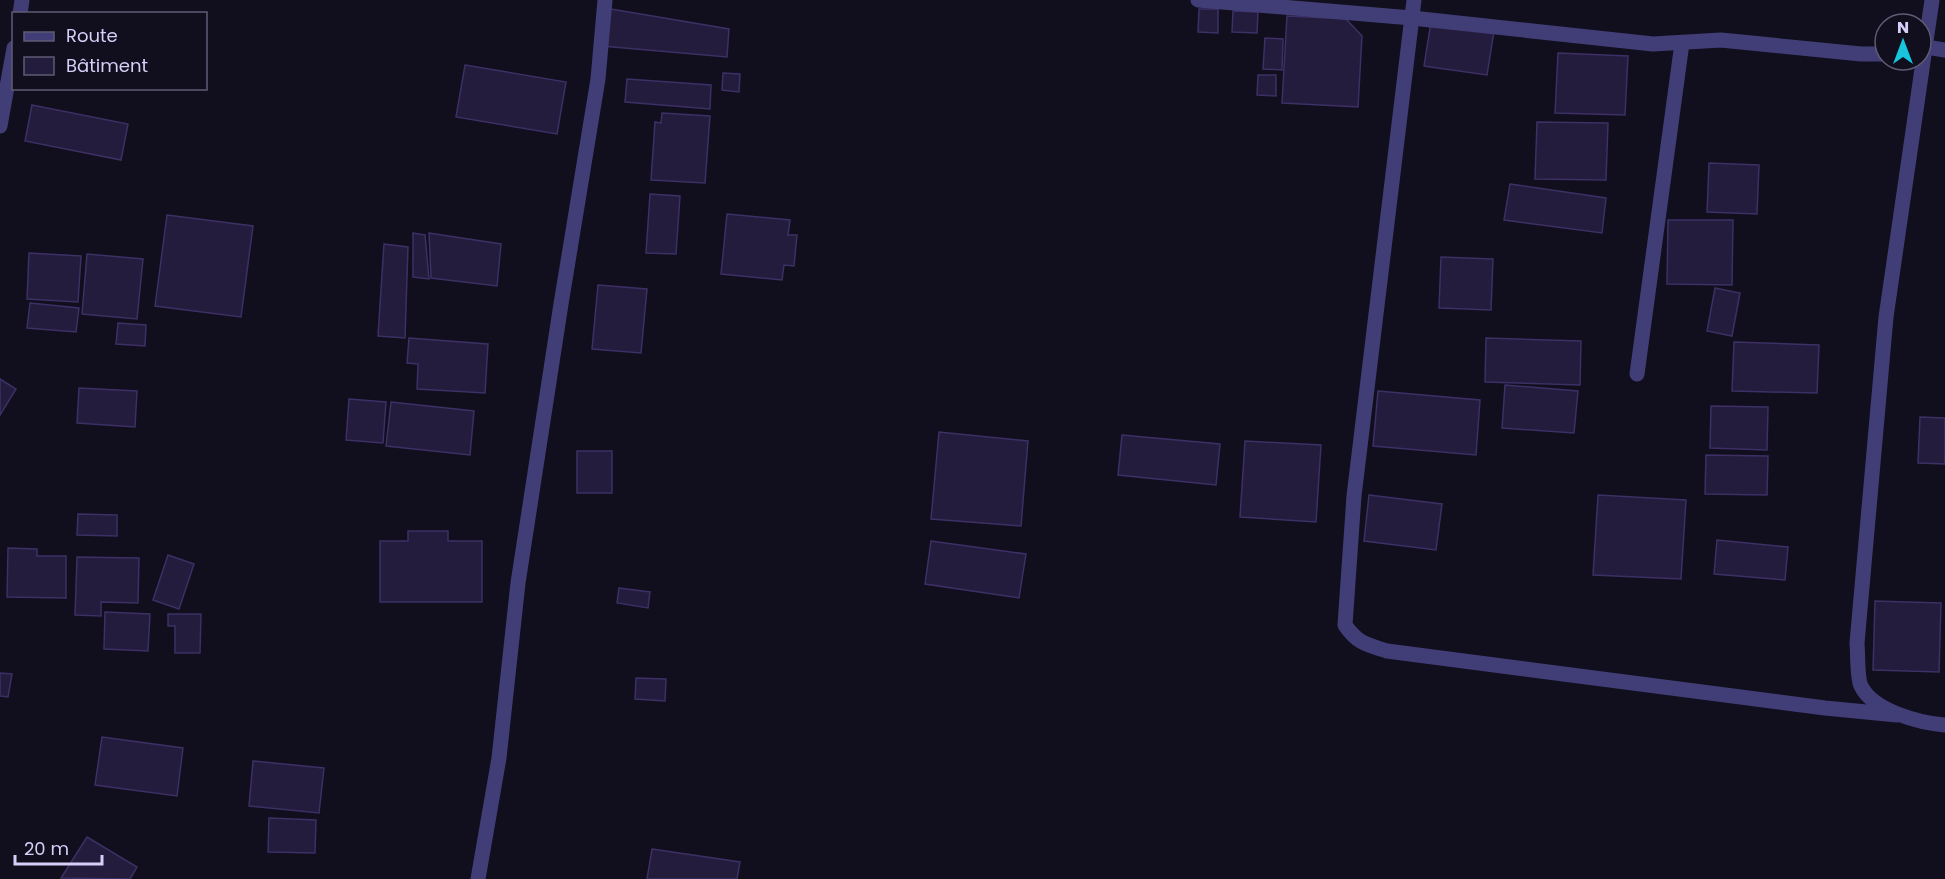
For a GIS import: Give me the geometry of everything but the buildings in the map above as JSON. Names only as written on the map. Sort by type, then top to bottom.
[{"type":"street","points":[[478,879],[499,758],[518,583],[598,79],[605,0]]},
{"type":"street","points":[[1198,0],[1412,18],[1653,44],[1720,40],[1873,54]]},
{"type":"street","points":[[1414,0],[1354,496],[1345,625],[1353,637],[1365,644],[1387,651],[1825,708],[1897,715],[1945,726]]},
{"type":"street","points":[[1637,374],[1682,43]]},
{"type":"street","points":[[0,126],[12,59]]},
{"type":"street","points":[[1897,715],[1876,703],[1861,686],[1857,643],[1886,317],[1920,72]]}]
